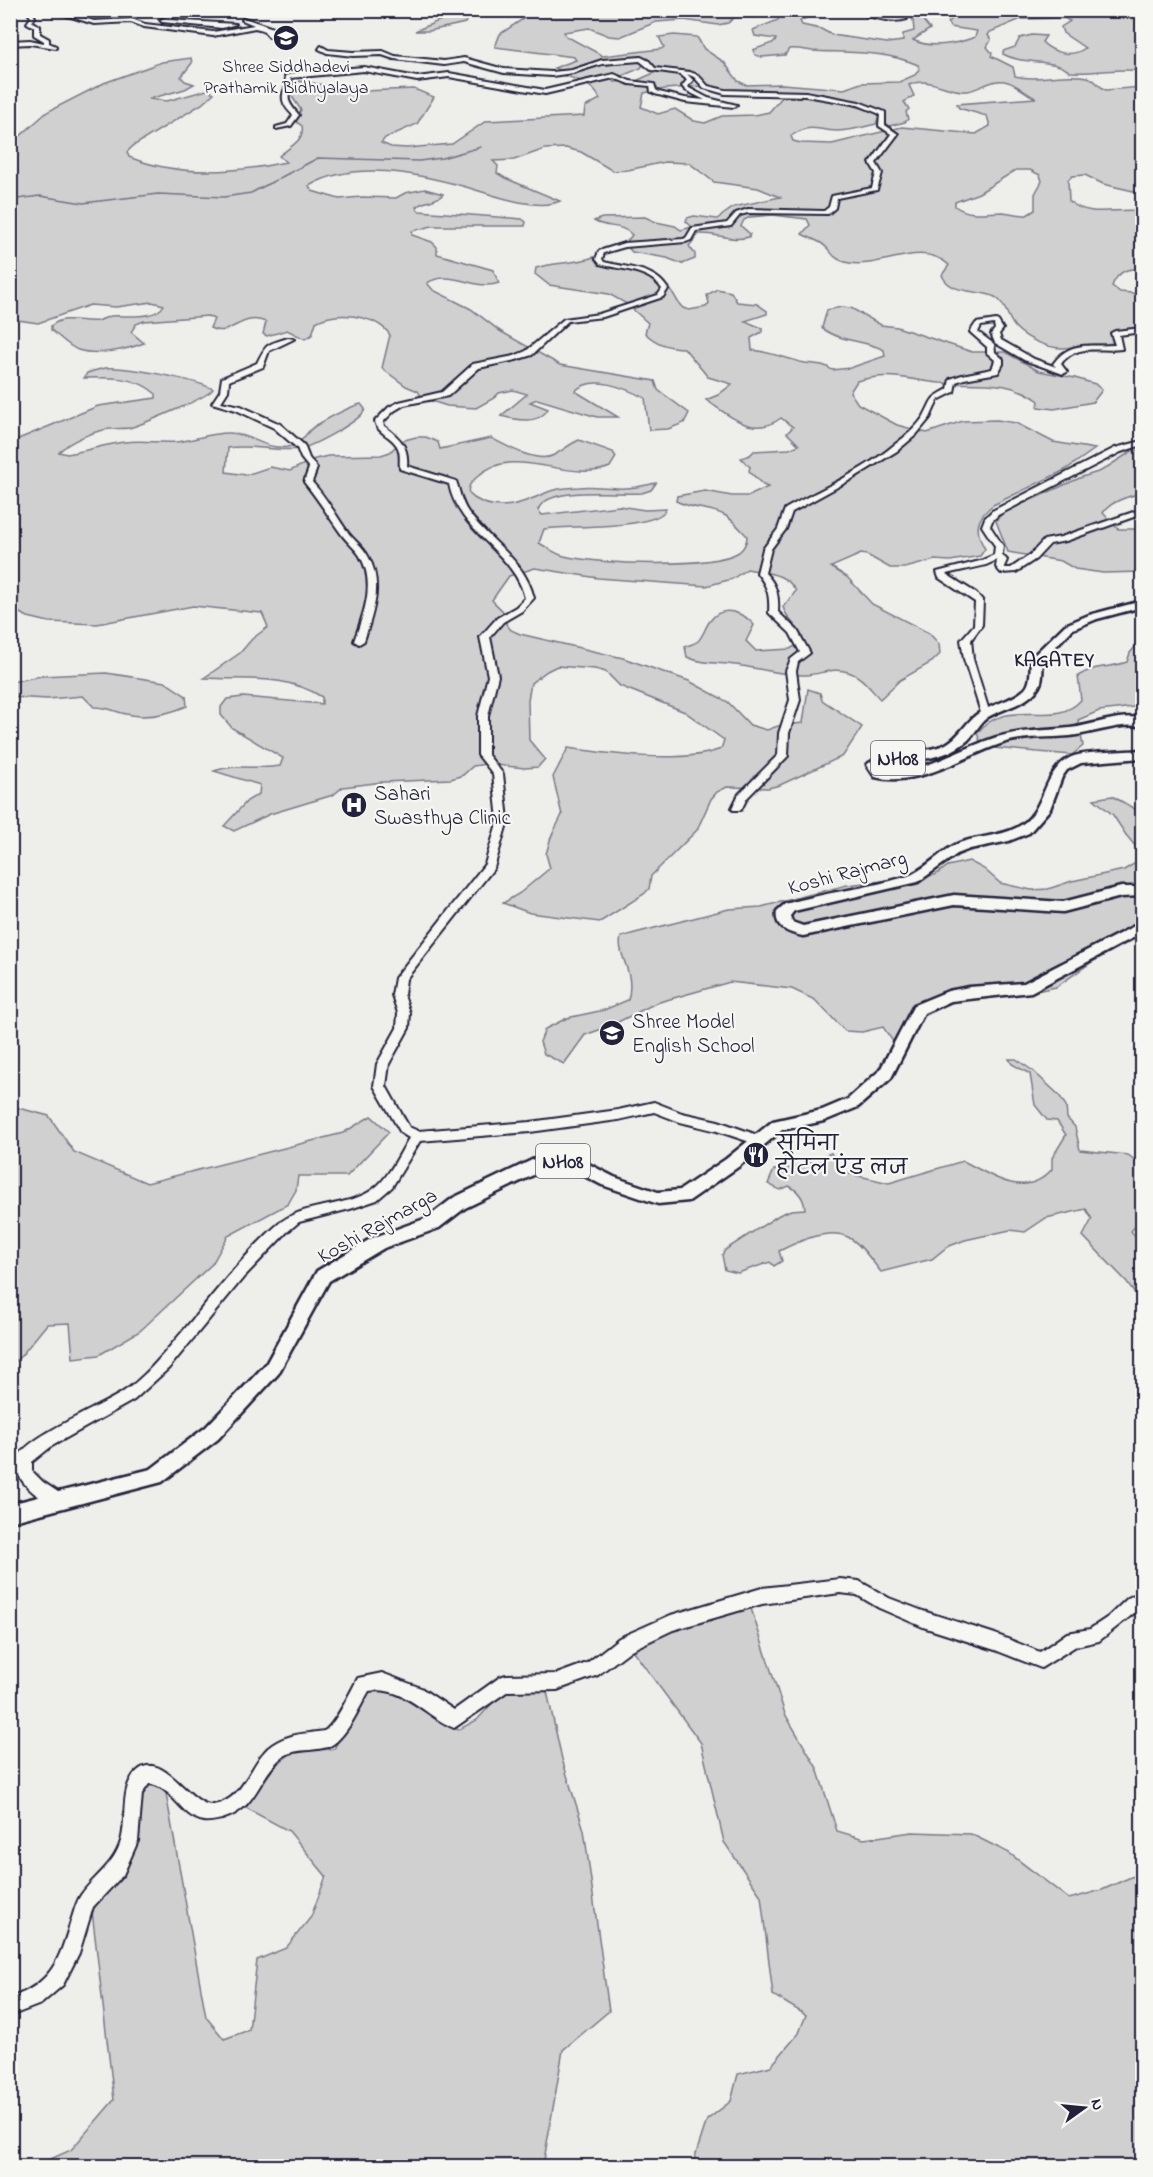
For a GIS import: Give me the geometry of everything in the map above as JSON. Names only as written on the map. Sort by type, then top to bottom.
[{"type":"main road","name":"NH08","points":[[1143,604],[1093,617],[1069,627],[1037,658],[1035,682],[1030,691],[1007,705],[984,714],[963,738],[950,747],[918,757],[880,760],[873,765],[875,770],[885,776],[894,776],[968,754],[1004,739],[1071,732],[1122,721],[1143,722]]},
{"type":"main road","name":"Koshi Rajmarg","points":[[1143,753],[1078,759],[1069,762],[1056,777],[1044,809],[1024,830],[1004,838],[967,845],[952,851],[913,879],[790,907],[784,911],[782,917],[791,929],[803,931],[954,900],[1063,907],[1121,892],[1143,892]]},
{"type":"main road","name":"Koshi Rajmarga","points":[[10,1513],[129,1485],[156,1476],[212,1433],[272,1369],[323,1276],[378,1243],[433,1223],[459,1203],[545,1162],[569,1161],[608,1181],[658,1198],[671,1199],[692,1193],[778,1125],[824,1115],[853,1103],[886,1074],[919,1009],[940,999],[969,992],[1026,988],[1143,927]]},
{"type":"street","points":[[10,43],[30,42],[54,47],[46,44],[47,40],[37,35],[35,31],[37,26],[29,23],[33,17],[28,10]]},
{"type":"street","points":[[50,10],[94,23],[132,20],[153,27],[213,34],[255,26],[265,29],[271,36],[271,29],[244,19]]},
{"type":"street","points":[[129,10],[174,15],[162,21],[222,26],[254,18],[272,22]]},
{"type":"street","points":[[869,10],[869,15],[905,19],[889,19]]},
{"type":"street","points":[[933,10],[950,15],[968,10]]},
{"type":"street","points":[[955,10],[963,10]]},
{"type":"street","points":[[321,48],[327,51],[352,54],[383,53],[394,57],[444,63],[464,60],[504,71],[552,74],[573,71],[602,62],[641,59],[653,69],[680,71],[696,76],[706,87],[725,92],[806,94],[873,108],[883,113],[882,126],[894,131],[895,134],[886,142],[880,157],[873,163],[879,173],[875,189],[872,191],[852,191],[834,198],[832,208],[826,213],[748,211],[738,214],[729,225],[694,229],[689,239],[684,241],[624,245],[601,252],[599,259],[603,263],[652,275],[662,281],[665,288],[661,296],[604,315],[565,320],[559,324],[548,339],[530,353],[507,361],[476,366],[448,393],[437,398],[408,401],[395,406],[379,421],[380,427],[397,438],[405,456],[403,467],[412,472],[441,477],[453,483],[452,493],[458,506],[502,554],[529,590],[530,598],[519,609],[500,620],[485,637],[493,676],[483,716],[483,755],[498,774],[503,820],[490,866],[401,978],[398,995],[404,1013],[403,1028],[383,1064],[380,1086],[405,1130],[416,1136],[530,1127],[654,1107],[759,1140]]},
{"type":"street","points":[[278,128],[290,125],[291,119],[296,115],[286,105],[288,102],[285,92],[290,85],[287,77],[364,69],[417,80],[436,75],[449,75],[545,92],[616,76],[629,82],[652,86],[653,91],[666,96],[710,104],[734,105],[706,99],[687,89],[685,86],[690,80],[680,71]]},
{"type":"street","points":[[736,808],[743,796],[783,756],[784,733],[795,700],[791,671],[794,661],[805,653],[794,632],[785,627],[783,621],[773,613],[775,595],[771,581],[761,573],[767,549],[782,529],[788,511],[884,458],[919,426],[932,409],[935,399],[951,390],[953,381],[995,370],[999,359],[990,353],[991,346],[974,332],[978,324],[996,322],[999,329],[995,334],[998,341],[1014,347],[1038,363],[1063,372],[1057,364],[1068,352],[1091,346],[1119,347],[1115,333],[1143,330]]},
{"type":"street","points":[[290,339],[271,345],[265,351],[262,363],[258,366],[225,380],[224,391],[216,403],[238,408],[277,426],[302,447],[305,459],[313,468],[308,482],[329,505],[341,529],[363,555],[374,584],[374,597],[359,641]]},
{"type":"street","points":[[998,556],[999,546],[986,526],[995,513],[1118,450],[1143,443]]},
{"type":"street","points":[[998,556],[1003,560],[1000,567],[1010,572],[1033,557],[1047,542],[1063,539],[1143,512]]},
{"type":"street","points":[[984,714],[983,698],[966,653],[966,640],[978,625],[981,609],[979,601],[942,576],[940,572],[983,563],[998,556]]},
{"type":"street","points":[[59,1501],[38,1487],[25,1473],[25,1459],[47,1441],[129,1396],[164,1364],[238,1274],[281,1229],[295,1218],[373,1196],[388,1183],[416,1136]]},
{"type":"street","points":[[10,2007],[35,1998],[57,1979],[70,1953],[86,1902],[117,1869],[130,1841],[134,1792],[145,1775],[154,1774],[163,1777],[188,1804],[208,1814],[226,1810],[241,1802],[276,1752],[292,1744],[328,1738],[339,1726],[364,1684],[382,1681],[415,1694],[454,1720],[506,1683],[557,1682],[592,1669],[625,1644],[671,1623],[762,1596],[840,1586],[859,1588],[884,1603],[923,1619],[995,1642],[1041,1660],[1073,1639],[1093,1636],[1113,1622],[1133,1603],[1143,1599]]},
{"type":"shaded area","points":[[471,10],[465,23],[429,31],[415,31],[441,20],[440,12],[435,11]]},
{"type":"shaded area","points":[[535,11],[814,11],[811,16],[800,21],[802,25],[821,29],[832,35],[887,43],[903,41],[903,34],[914,31],[913,20],[909,16],[923,15],[924,22],[930,29],[913,40],[935,45],[960,42],[975,37],[977,31],[950,27],[948,23],[955,16],[985,11],[1142,11],[1142,71],[1070,72],[1063,67],[1020,60],[1003,54],[1003,51],[1015,47],[1020,38],[1032,35],[1046,36],[1042,42],[1063,53],[1074,53],[1085,48],[1063,33],[1061,27],[1070,21],[1064,18],[1021,19],[990,32],[988,35],[991,40],[987,47],[992,53],[991,56],[1013,67],[1015,76],[1024,78],[1087,77],[1106,90],[1142,87],[1142,167],[1137,169],[1142,173],[1142,193],[1103,184],[1085,175],[1072,176],[1068,180],[1069,201],[1085,210],[1142,211],[1142,269],[1124,272],[1117,277],[1112,286],[1120,292],[1142,294],[1142,328],[1117,331],[1114,333],[1115,342],[1108,344],[1085,344],[1065,348],[1045,345],[1031,339],[1015,327],[1002,303],[995,297],[951,286],[942,275],[949,265],[938,258],[913,255],[862,264],[849,263],[838,259],[823,244],[802,234],[810,225],[807,219],[773,215],[750,217],[744,220],[741,226],[750,234],[749,237],[743,238],[699,234],[689,246],[695,254],[695,259],[682,264],[667,258],[632,252],[625,244],[632,235],[628,231],[594,221],[602,218],[645,217],[681,230],[692,227],[686,221],[687,218],[694,216],[717,219],[734,207],[780,197],[758,188],[714,182],[689,163],[665,162],[613,171],[581,152],[566,148],[545,149],[514,160],[493,161],[498,166],[497,173],[505,178],[560,201],[550,204],[513,201],[428,178],[387,172],[346,173],[309,186],[312,191],[339,199],[396,198],[405,193],[425,189],[443,194],[416,207],[419,211],[522,219],[526,222],[525,226],[432,226],[412,231],[412,235],[432,242],[437,247],[437,254],[493,270],[499,283],[481,285],[445,278],[427,283],[433,290],[471,309],[500,331],[560,365],[655,381],[658,390],[689,413],[684,423],[668,429],[649,430],[645,398],[619,387],[600,383],[582,386],[575,391],[618,417],[597,417],[537,399],[530,402],[548,409],[539,417],[520,420],[501,416],[527,394],[513,390],[499,393],[476,408],[447,406],[422,398],[418,391],[406,386],[382,368],[390,335],[376,323],[355,317],[324,318],[316,322],[312,335],[305,339],[287,330],[267,336],[263,334],[266,322],[257,320],[243,322],[224,330],[210,328],[214,319],[208,316],[144,321],[136,324],[131,332],[144,343],[120,350],[102,352],[78,350],[51,330],[51,326],[62,320],[97,321],[111,316],[148,315],[160,310],[164,305],[152,302],[116,307],[90,305],[38,323],[11,319],[11,141],[19,137],[47,112],[104,83],[162,62],[191,58],[192,63],[181,77],[194,84],[185,89],[149,99],[167,101],[207,90],[214,93],[202,104],[133,146],[127,152],[129,157],[167,168],[207,171],[247,169],[286,162],[279,156],[299,140],[302,131],[302,126],[294,120],[301,110],[291,95],[293,85],[299,81],[363,91],[414,89],[434,97],[417,124],[385,138],[381,143],[391,147],[407,148],[452,144],[486,121],[584,116],[585,107],[600,99],[589,86],[561,75],[596,66],[641,61],[644,63],[641,68],[612,80],[614,82],[636,81],[664,71],[694,77],[701,86],[644,93],[641,107],[658,114],[675,109],[694,121],[705,123],[722,116],[755,115],[769,112],[784,95],[833,100],[880,113],[876,124],[857,129],[830,131],[809,128],[791,136],[793,141],[801,143],[832,144],[902,127],[976,134],[990,126],[987,116],[959,108],[957,104],[1036,98],[1012,83],[1003,81],[992,82],[968,91],[916,82],[909,85],[914,96],[904,102],[909,109],[906,112],[908,119],[889,126],[885,122],[886,115],[883,110],[863,104],[832,96],[727,91],[704,84],[702,79],[686,72],[657,68],[647,58],[604,59],[564,72],[554,68],[576,60],[574,57],[495,47],[500,34]],"holes":[[[752,12],[777,13],[779,17],[778,20],[753,30],[755,36],[776,39],[775,42],[753,50],[755,55],[762,57],[785,55],[789,49],[866,53],[905,60],[918,65],[919,69],[915,75],[899,82],[861,83],[844,89],[782,84],[746,85],[738,81],[724,62],[704,49],[697,37],[674,35],[659,37],[664,47],[661,49],[603,56],[566,36],[564,32],[589,28],[609,36],[620,37],[656,22],[684,20],[718,25],[728,23],[736,16]],[[1016,170],[1030,170],[1040,175],[1042,181],[1035,194],[1035,210],[1027,215],[1003,212],[972,213],[955,206],[955,202],[979,193]]]},
{"type":"shaded area","points":[[594,257],[600,265],[637,272],[664,283],[679,304],[689,310],[706,307],[709,303],[707,295],[717,289],[731,292],[737,302],[757,304],[767,311],[767,314],[745,321],[762,328],[762,332],[751,338],[752,350],[821,365],[832,370],[850,368],[885,356],[884,350],[836,336],[822,328],[827,310],[841,307],[851,308],[881,325],[897,327],[972,352],[1005,352],[1039,371],[1095,384],[1102,390],[1093,402],[1054,409],[1038,407],[1039,401],[1016,389],[991,384],[940,383],[889,376],[857,381],[850,392],[858,404],[897,425],[927,433],[963,421],[997,420],[1016,423],[1053,442],[1095,449],[1065,470],[987,510],[978,525],[979,536],[985,549],[980,556],[950,561],[935,560],[905,568],[890,568],[861,554],[831,567],[847,577],[872,604],[929,633],[939,644],[940,654],[932,662],[900,680],[880,699],[858,676],[843,671],[833,670],[807,675],[791,674],[700,661],[687,657],[685,647],[698,641],[708,623],[715,616],[726,611],[744,616],[754,625],[746,641],[756,651],[790,649],[804,641],[783,607],[796,591],[787,581],[775,575],[747,569],[732,579],[706,586],[598,578],[535,568],[509,576],[492,600],[504,613],[506,624],[511,630],[520,634],[623,658],[689,681],[728,702],[750,725],[767,730],[778,726],[803,723],[808,689],[820,693],[822,700],[862,727],[843,756],[780,785],[768,788],[727,787],[717,792],[711,799],[697,830],[651,876],[649,889],[600,922],[530,913],[503,903],[520,893],[550,868],[546,854],[551,837],[562,815],[553,777],[568,748],[624,755],[667,757],[705,754],[721,749],[724,740],[685,712],[620,686],[606,672],[557,666],[531,683],[528,700],[529,740],[545,759],[538,767],[486,764],[473,766],[463,775],[451,779],[383,782],[343,787],[333,795],[270,814],[234,831],[224,826],[247,801],[259,794],[260,785],[214,771],[230,767],[280,766],[283,758],[232,728],[221,715],[221,707],[227,699],[243,697],[322,704],[322,697],[293,684],[279,681],[204,678],[240,653],[252,639],[268,627],[262,613],[193,606],[97,624],[49,622],[28,617],[11,609],[11,442],[98,406],[156,398],[156,394],[148,388],[131,381],[84,378],[87,373],[106,368],[161,374],[213,389],[187,405],[159,417],[129,428],[103,430],[89,434],[75,440],[59,452],[67,454],[125,442],[183,441],[223,433],[238,434],[272,446],[287,447],[300,441],[315,426],[344,410],[361,404],[365,409],[356,420],[325,438],[299,449],[228,448],[226,472],[246,475],[270,467],[290,471],[315,459],[328,456],[381,455],[390,452],[401,441],[416,437],[426,437],[438,442],[440,449],[491,438],[522,453],[540,457],[554,455],[579,440],[613,452],[616,457],[610,467],[594,471],[577,471],[524,463],[507,463],[491,467],[477,477],[470,486],[469,494],[483,503],[502,506],[520,503],[559,489],[629,488],[656,483],[651,490],[642,493],[569,494],[544,502],[538,510],[542,515],[619,506],[645,510],[666,509],[659,516],[629,524],[544,529],[539,543],[564,556],[626,563],[705,561],[739,552],[745,545],[747,536],[732,520],[721,513],[676,501],[677,496],[705,491],[732,496],[749,496],[768,487],[749,471],[750,467],[741,458],[754,451],[789,449],[799,445],[787,433],[793,427],[781,418],[771,424],[751,426],[733,418],[706,400],[718,395],[732,384],[708,377],[684,348],[663,344],[649,337],[645,333],[648,323],[627,304],[609,294],[549,285],[535,274],[536,268]]},
{"type":"shaded area","points":[[1142,450],[1142,493],[1115,502],[1103,513],[1118,529],[1142,529],[1142,572],[1103,573],[1075,569],[1061,561],[1008,552],[996,521],[1002,513],[1082,477],[1101,471],[1132,451]]},
{"type":"shaded area","points":[[1142,639],[1142,706],[1099,711],[1078,720],[1083,746],[1072,755],[993,748],[981,744],[977,733],[989,722],[1003,716],[1044,714],[1070,708],[1081,700],[1078,676],[1097,668],[1127,662],[1130,653]]},
{"type":"shaded area","points":[[106,673],[165,682],[186,696],[187,706],[165,713],[141,716],[94,707],[83,696],[48,699],[11,697],[11,682],[41,676]]},
{"type":"shaded area","points":[[1112,796],[1142,813],[1142,854],[1113,815],[1094,799]]},
{"type":"shaded area","points":[[1142,859],[1142,934],[1092,962],[1056,987],[1021,994],[959,999],[922,1017],[909,1043],[896,1046],[883,1027],[862,1032],[845,1031],[815,1000],[792,989],[730,982],[656,1003],[610,1026],[585,1035],[564,1064],[544,1054],[540,1042],[545,1029],[567,1018],[604,1010],[628,1000],[630,980],[621,950],[621,937],[729,909],[761,907],[847,885],[935,875],[948,866],[969,861],[984,869],[1000,883],[1031,890],[1048,889],[1072,881],[1124,870]]},
{"type":"shaded area","points":[[1009,1059],[1016,1059],[1033,1071],[1059,1095],[1066,1106],[1067,1118],[1075,1127],[1080,1150],[1128,1155],[1142,1165],[1142,1219],[1131,1231],[1142,1245],[1142,1303],[1127,1282],[1083,1236],[1092,1219],[1086,1209],[1046,1218],[1025,1232],[1010,1230],[965,1240],[947,1247],[932,1259],[881,1272],[857,1243],[840,1234],[813,1237],[779,1251],[782,1261],[774,1266],[770,1262],[738,1273],[725,1270],[722,1255],[725,1250],[779,1215],[791,1210],[805,1209],[802,1198],[793,1188],[789,1186],[780,1190],[768,1184],[774,1170],[792,1168],[831,1153],[842,1172],[889,1183],[963,1161],[1008,1182],[1031,1183],[1042,1178],[1052,1169],[1052,1158],[1066,1135],[1057,1121],[1047,1120],[1035,1105],[1030,1074],[1012,1064]]},
{"type":"shaded area","points":[[11,1106],[49,1116],[74,1152],[147,1183],[343,1133],[371,1116],[389,1132],[347,1176],[298,1176],[296,1190],[288,1204],[228,1236],[212,1264],[140,1331],[99,1355],[73,1358],[70,1323],[47,1324],[21,1356],[11,1364]]},
{"type":"shaded area","points":[[749,1602],[785,1714],[817,1768],[837,1831],[864,1839],[912,1832],[971,1834],[1009,1853],[1069,1899],[1102,1890],[1142,1874],[1142,2166],[692,2166],[707,2120],[731,2101],[738,2074],[771,2066],[799,2033],[806,2015],[773,1995],[761,1896],[724,1842],[701,1743],[630,1647],[658,1630]]},
{"type":"shaded area","points":[[374,1685],[389,1688],[458,1730],[477,1720],[505,1689],[546,1687],[562,1759],[584,1830],[609,2011],[563,2050],[543,2166],[35,2166],[71,2150],[114,2100],[92,1911],[117,1877],[138,1794],[152,1780],[165,1788],[206,2017],[224,2039],[249,2030],[257,1960],[286,1948],[311,1917],[326,1876],[289,1831],[246,1808],[266,1773],[294,1751],[334,1749],[362,1695]]},
{"type":"waterway","points":[[10,200],[40,196],[83,203],[158,194],[224,197],[251,193],[318,158],[419,161],[442,158],[481,147]]},
{"type":"place","name":"Shree Siddhadevi Prathamik Bidhyalaya","points":[[286,38]]},
{"type":"place","name":"Sahari Swasthya Clinic","points":[[354,805]]},
{"type":"place","name":"Shree Model English School","points":[[612,1033]]},
{"type":"place","name":"सुमिना होटल एंड लज","points":[[756,1155]]},
{"type":"district","name":"KAGATEY","points":[[1054,659]]}]
